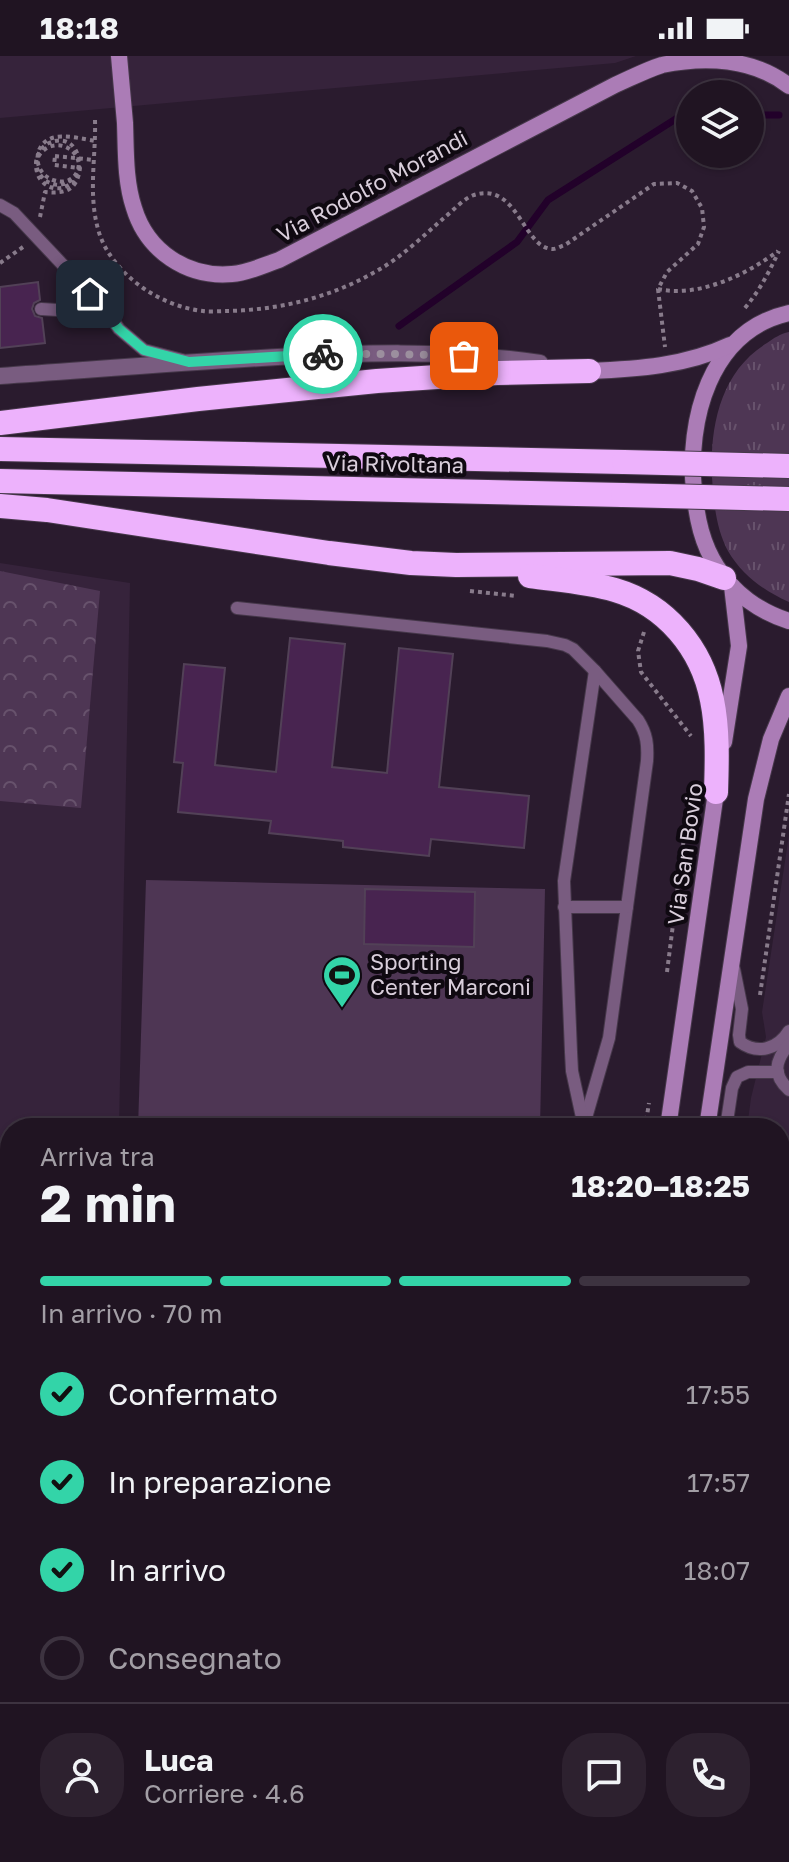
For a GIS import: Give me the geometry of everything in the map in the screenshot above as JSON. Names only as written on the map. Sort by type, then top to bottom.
[{"type":"highway","points":[[0,423],[377,381],[589,371]]},
{"type":"highway","name":"Via Rivoltana","points":[[0,449],[789,466]]},
{"type":"highway","name":"Via Rivoltana","points":[[0,481],[789,499]]},
{"type":"highway","points":[[0,506],[47,510],[411,563],[670,563],[698,569],[728,582]]},
{"type":"highway","points":[[456,565],[611,588],[638,599],[674,625],[693,648],[713,702],[716,792]]},
{"type":"main road","name":"Via Rodolfo Morandi","points":[[119,56],[130,191],[139,223],[169,259],[201,272],[233,274],[279,260],[615,85],[659,66],[693,58],[742,59],[789,86]]},
{"type":"main road","points":[[789,296],[784,314],[757,327],[739,341],[716,367],[699,410],[692,455],[697,515],[702,537],[712,558],[728,582],[749,602],[789,621]]},
{"type":"main road","points":[[589,371],[666,365],[703,356],[739,341]]},
{"type":"main road","name":"Via San Bovio","points":[[669,1118],[739,646],[728,582]]},
{"type":"main road","points":[[708,1118],[751,827],[761,775],[776,725],[789,696]]},
{"type":"street","points":[[0,376],[320,354],[504,359],[589,371]]},
{"type":"lane","points":[[0,205],[14,213],[108,313],[119,329],[144,350],[189,362]]},
{"type":"lane","points":[[41,309],[108,313]]},
{"type":"lane","points":[[237,608],[556,643],[573,649],[638,720],[647,739],[647,761],[609,1038],[585,1118]]},
{"type":"lane","points":[[581,1118],[572,1071],[564,907],[566,868],[595,671]]},
{"type":"lane","points":[[564,907],[627,907]]},
{"type":"lane","points":[[732,958],[742,1009],[740,1042],[745,1046],[766,1049],[780,1043],[789,1031]]},
{"type":"lane","points":[[789,1044],[780,1057],[778,1072],[780,1080],[789,1090]]},
{"type":"lane","points":[[728,1118],[737,1077],[748,1072],[778,1072]]},
{"type":"path","points":[[95,120],[91,193],[98,231],[112,259],[139,286],[169,303],[203,311],[242,311],[295,303],[337,290],[375,272],[471,195],[489,192],[505,200],[540,244],[552,249],[565,245],[654,184],[677,183],[692,191],[702,208],[704,227],[698,244],[667,272],[658,289],[665,349],[674,348]]},
{"type":"path","points":[[75,184],[73,182],[60,189],[48,186],[38,177],[36,170],[36,164],[38,159],[42,151],[51,146],[65,146],[79,161],[79,170],[71,181],[61,185],[49,182],[38,172],[37,166],[36,160],[38,154],[40,151],[52,142],[71,145],[79,156],[80,166],[76,172],[72,177],[62,181],[43,174],[37,162],[37,156],[39,150],[49,140],[59,137],[95,141]]},
{"type":"path","points":[[0,263],[36,237],[45,192],[65,192],[78,179],[80,168],[54,165],[55,156],[94,160]]},
{"type":"path","points":[[658,289],[671,292],[721,282],[746,273],[779,251],[757,294],[737,315]]},
{"type":"path","points":[[644,626],[638,651],[641,672],[696,742]]},
{"type":"path","points":[[667,973],[691,788]]},
{"type":"path","points":[[758,1003],[789,794]]},
{"type":"path","points":[[647,1118],[650,1097]]},
{"type":"shaded area","points":[[0,56],[636,56],[615,63],[0,118]]},
{"type":"shaded area","points":[[0,563],[130,583],[119,1118],[0,1118]]},
{"type":"shaded area","points":[[789,835],[789,1118],[748,1118],[766,1037],[762,1012]]},
{"type":"green space","points":[[789,332],[789,602],[754,581],[728,551],[714,499],[712,449],[719,408],[736,372],[750,356]]},
{"type":"green space","points":[[0,571],[100,591],[81,808],[0,801]]},
{"type":"green space","name":"Sporting Center Marconi","points":[[146,880],[545,889],[540,1118],[138,1118]]},
{"type":"building","points":[[38,282],[40,300],[34,303],[32,309],[35,316],[42,318],[45,343],[0,348],[0,287]]},
{"type":"building","points":[[290,638],[345,644],[332,767],[387,773],[399,648],[453,654],[439,787],[529,796],[524,848],[431,839],[429,856],[343,847],[343,841],[269,833],[271,821],[178,812],[183,763],[174,762],[184,664],[225,668],[215,765],[276,772]]},
{"type":"building","points":[[365,889],[475,892],[474,947],[364,944]]},
{"type":"waterway","points":[[764,115],[779,115]]},
{"type":"waterway","points":[[399,326],[517,242],[548,200],[676,119]]},
{"type":"way so far","points":[[323,354],[464,356]]},
{"type":"place","name":"Sporting Center Marconi","points":[[342,1009]]},
{"type":"route","points":[[90,294],[119,329],[144,350],[189,362],[323,354]]}]
